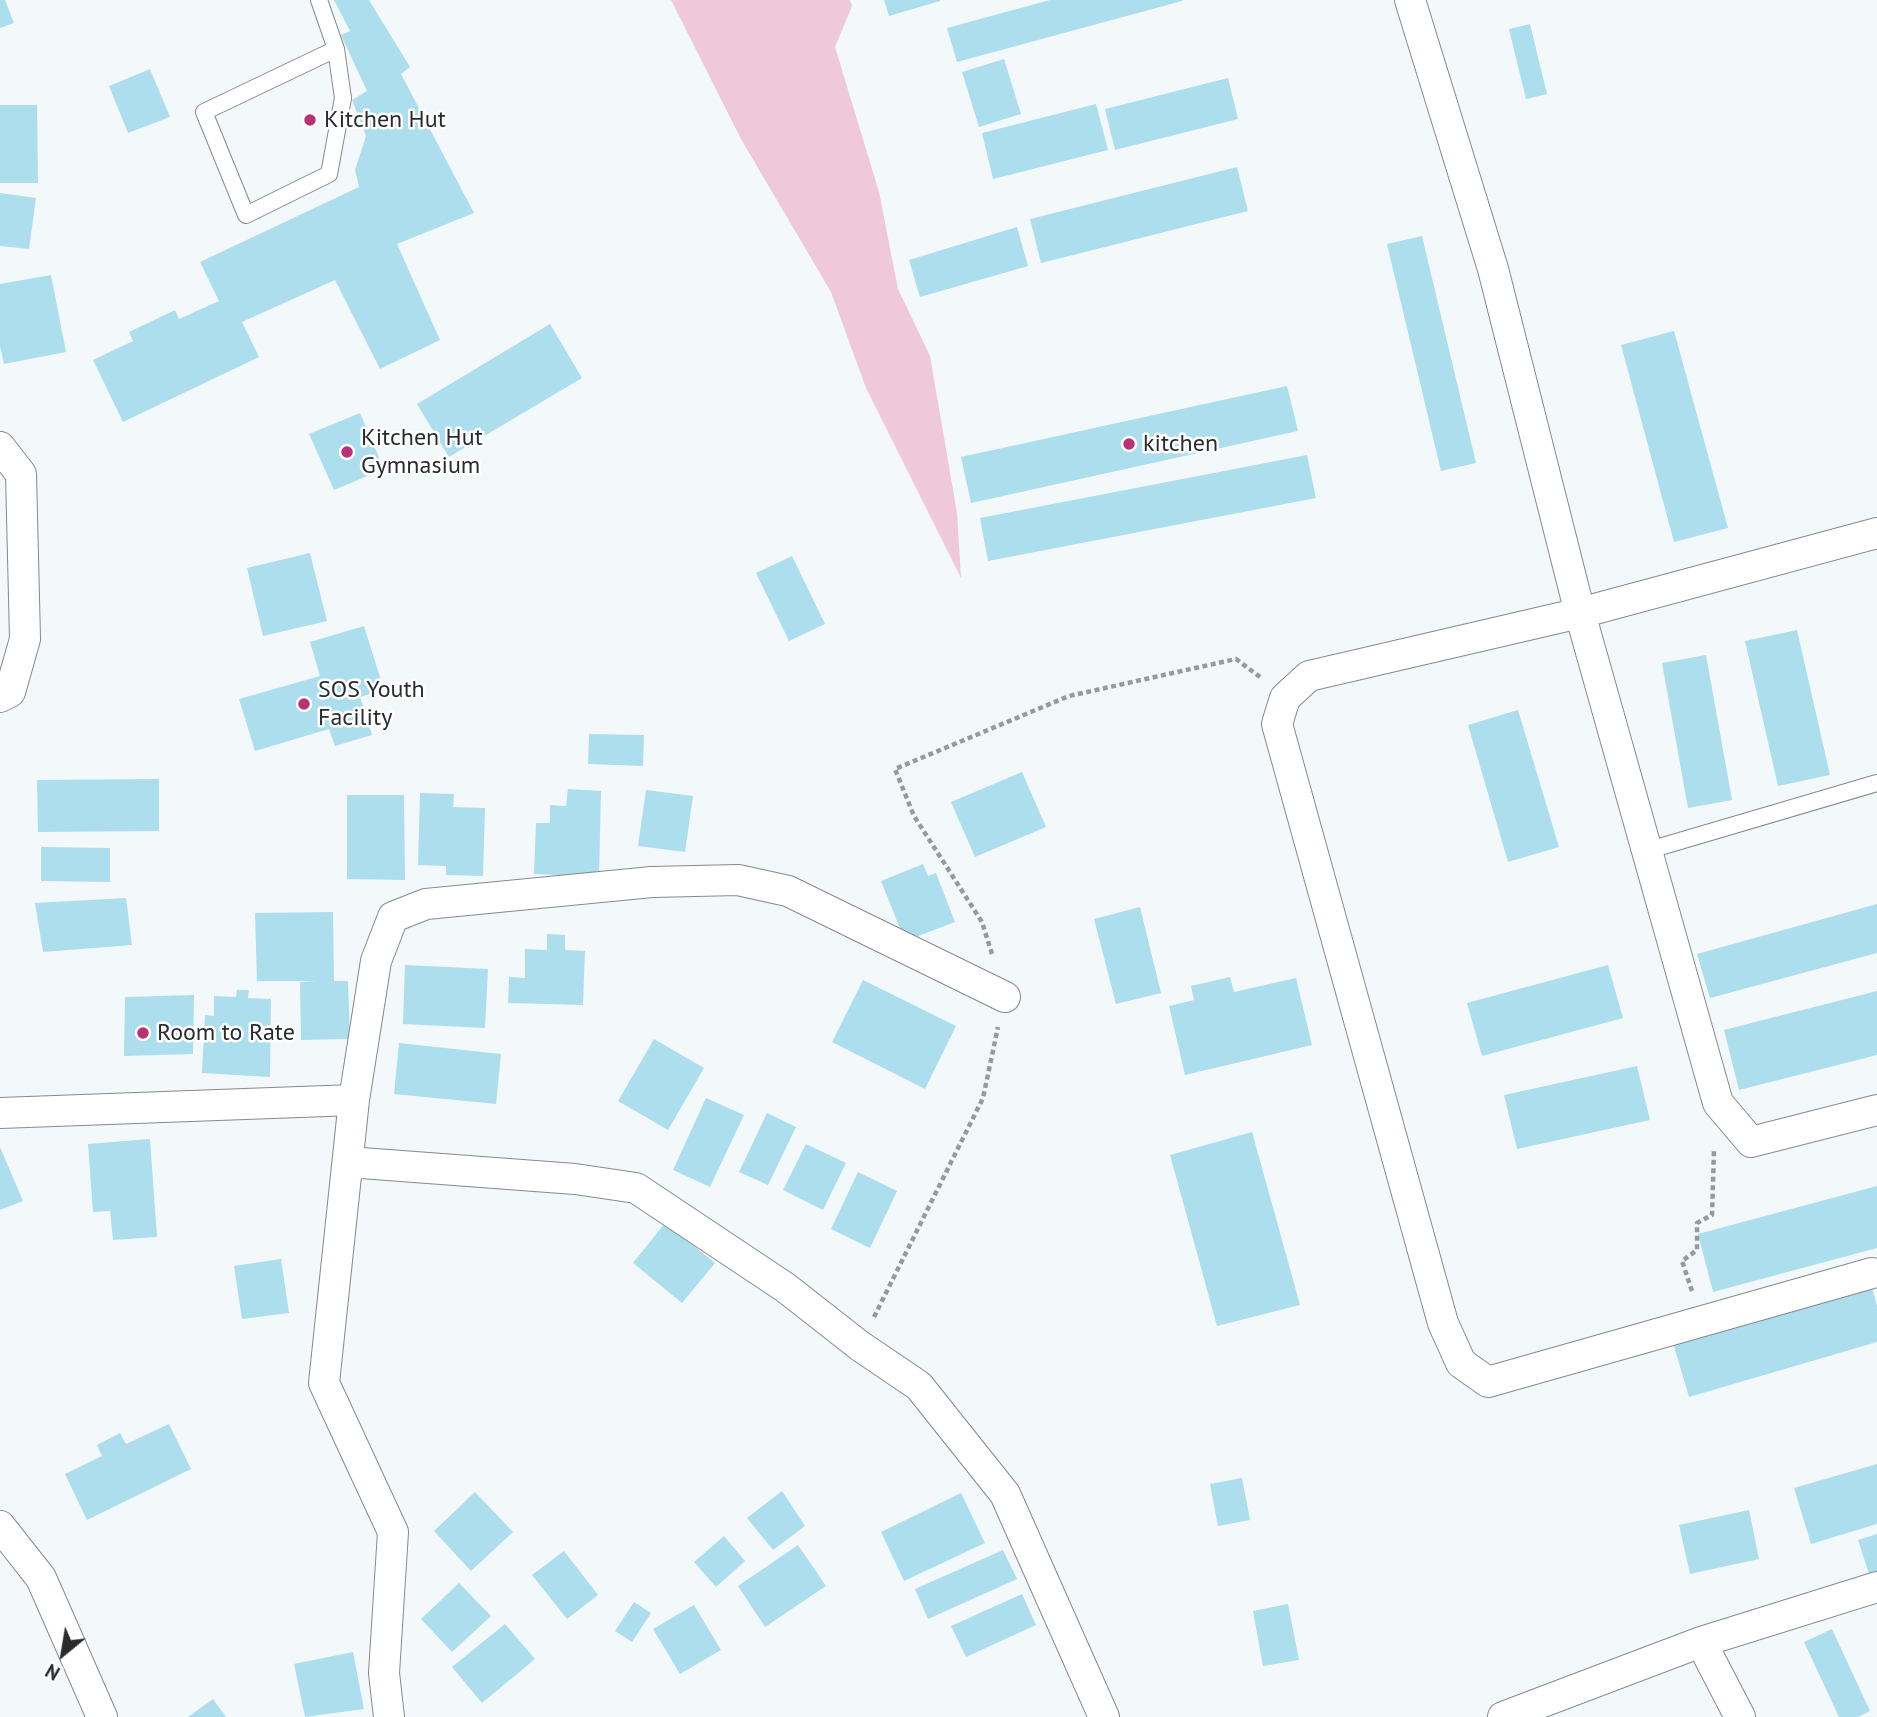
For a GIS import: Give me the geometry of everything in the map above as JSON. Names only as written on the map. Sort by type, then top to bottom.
[{"type":"street","points":[[1410,0],[1493,269],[1580,612],[1717,1103],[1751,1142],[1877,1110]]},
{"type":"street","points":[[0,447],[21,474],[25,639],[10,692],[0,697]]},
{"type":"street","points":[[1872,1273],[1488,1382],[1461,1363],[1443,1324],[1277,724],[1285,698],[1309,676],[1580,612],[1877,533]]},
{"type":"street","points":[[389,1717],[384,1673],[393,1532],[324,1383],[355,1100],[376,961],[393,917],[426,904],[652,882],[738,880],[788,891],[1005,997]]},
{"type":"street","points":[[0,1113],[355,1100]]},
{"type":"street","points":[[348,1161],[575,1179],[636,1188],[786,1288],[860,1346],[919,1386],[1005,1494],[1104,1717]]},
{"type":"street","points":[[0,1526],[41,1578],[102,1717]]},
{"type":"street","points":[[1503,1717],[1701,1642],[1877,1587]]},
{"type":"street","points":[[1701,1642],[1740,1717]]},
{"type":"lane","points":[[319,0],[336,49],[343,98],[329,174],[246,215],[204,113],[336,49]]},
{"type":"lane","points":[[1646,851],[1877,783]]},
{"type":"path","points":[[860,1346],[983,1098],[1005,997],[982,922],[914,816],[895,769],[1069,696],[1237,659],[1285,698]]},
{"type":"path","points":[[1703,1321],[1682,1261],[1697,1250],[1697,1223],[1712,1215],[1714,1149],[1751,1142]]},
{"type":"shaded area","points":[[671,0],[850,0],[852,6],[835,47],[879,192],[898,289],[930,356],[957,513],[961,578],[866,388],[831,292],[741,139]]},
{"type":"building","points":[[0,0],[5,0],[14,23],[0,28]]},
{"type":"building","points":[[334,0],[369,0],[410,67],[401,74],[474,213],[397,244],[440,340],[380,369],[335,280],[242,322],[259,357],[123,422],[93,360],[133,341],[129,332],[175,310],[179,319],[219,301],[200,262],[359,187],[355,170],[366,136],[352,100],[367,91],[341,35],[350,31]]},
{"type":"building","points":[[884,0],[940,0],[940,1],[889,16]]},
{"type":"building","points":[[1050,0],[1182,1],[957,62],[947,28]]},
{"type":"building","points":[[1530,24],[1547,94],[1526,99],[1509,29]]},
{"type":"building","points":[[1004,59],[1021,114],[979,127],[962,72]]},
{"type":"building","points":[[150,69],[170,117],[128,133],[109,86]]},
{"type":"building","points":[[1228,78],[1238,119],[1115,150],[1105,109]]},
{"type":"building","points":[[1096,104],[1108,150],[993,179],[982,133]]},
{"type":"building","points":[[0,105],[37,105],[38,183],[0,183]]},
{"type":"building","points":[[1237,167],[1248,211],[1041,263],[1030,219]]},
{"type":"building","points":[[0,193],[36,198],[29,249],[0,246]]},
{"type":"building","points":[[1017,227],[1028,266],[920,297],[909,260]]},
{"type":"building","points":[[1422,236],[1476,463],[1441,471],[1387,244]]},
{"type":"building","points":[[51,275],[66,352],[4,364],[0,346],[0,284]]},
{"type":"building","points":[[550,324],[582,378],[449,457],[417,404]]},
{"type":"building","points":[[1674,331],[1728,528],[1674,542],[1621,345]]},
{"type":"building","name":"kitchen","points":[[1287,386],[1298,431],[971,503],[961,457]]},
{"type":"building","name":"Kitchen Hut Gymnasium","points":[[360,413],[384,469],[334,490],[309,434]]},
{"type":"building","points":[[1307,455],[1316,498],[988,561],[980,518]]},
{"type":"building","points":[[310,553],[327,621],[263,636],[247,568]]},
{"type":"building","points":[[792,556],[825,624],[789,641],[756,573]]},
{"type":"building","points":[[364,626],[384,690],[360,697],[372,735],[335,746],[329,729],[255,751],[239,699],[320,676],[310,642]]},
{"type":"building","points":[[1797,630],[1830,775],[1778,786],[1745,641]]},
{"type":"building","points":[[1706,655],[1732,800],[1688,808],[1662,663]]},
{"type":"building","points":[[1518,710],[1559,847],[1508,862],[1468,725]]},
{"type":"building","points":[[589,734],[644,735],[643,766],[588,764]]},
{"type":"building","points":[[1022,772],[1046,827],[975,857],[951,802]]},
{"type":"building","points":[[159,779],[159,831],[38,832],[37,780]]},
{"type":"building","points":[[568,789],[601,791],[599,877],[534,874],[536,823],[550,823],[550,805],[566,806]]},
{"type":"building","points":[[646,790],[693,796],[685,852],[638,846]]},
{"type":"building","points":[[420,793],[454,794],[453,807],[485,808],[483,876],[446,875],[446,866],[418,865]]},
{"type":"building","points":[[347,795],[404,795],[405,880],[347,879]]},
{"type":"building","points":[[41,847],[110,848],[110,882],[41,881]]},
{"type":"building","points":[[923,864],[928,876],[936,873],[955,922],[905,941],[881,881]]},
{"type":"building","points":[[126,898],[132,945],[43,952],[35,903]]},
{"type":"building","points":[[1877,904],[1877,953],[1710,998],[1697,954]]},
{"type":"building","points":[[1140,907],[1161,993],[1116,1004],[1094,919]]},
{"type":"building","points":[[333,912],[334,981],[348,981],[350,1039],[301,1040],[300,982],[316,981],[257,981],[255,913]]},
{"type":"building","points":[[547,934],[565,935],[565,950],[585,951],[583,1005],[508,1003],[509,977],[525,978],[525,949],[547,950]]},
{"type":"building","points":[[405,965],[488,969],[485,1028],[403,1024]]},
{"type":"building","points":[[1608,965],[1623,1018],[1482,1056],[1467,1003]]},
{"type":"building","points":[[1230,977],[1234,992],[1296,978],[1312,1045],[1185,1075],[1169,1006],[1194,1000],[1191,986]]},
{"type":"building","points":[[863,980],[956,1026],[925,1089],[832,1042]]},
{"type":"building","points":[[237,990],[249,990],[248,998],[271,999],[270,1077],[202,1073],[205,1015],[214,1016],[214,996],[236,997]]},
{"type":"building","points":[[1877,991],[1877,1055],[1739,1090],[1724,1030]]},
{"type":"building","points":[[194,995],[193,1054],[124,1056],[125,997]]},
{"type":"building","points":[[654,1039],[704,1068],[668,1130],[618,1101]]},
{"type":"building","points":[[399,1043],[501,1054],[496,1104],[394,1094]]},
{"type":"building","points":[[1637,1066],[1650,1120],[1517,1149],[1504,1095]]},
{"type":"building","points":[[706,1098],[744,1115],[710,1187],[673,1170]]},
{"type":"building","points":[[767,1113],[796,1127],[768,1185],[739,1172]]},
{"type":"building","points":[[1252,1132],[1300,1305],[1217,1326],[1170,1155]]},
{"type":"building","points":[[150,1139],[157,1237],[113,1240],[110,1211],[93,1212],[88,1144]]},
{"type":"building","points":[[806,1144],[846,1163],[823,1210],[783,1190]]},
{"type":"building","points":[[0,1147],[23,1201],[0,1210]]},
{"type":"building","points":[[858,1172],[897,1191],[870,1248],[831,1229]]},
{"type":"building","points":[[1877,1186],[1877,1248],[1713,1292],[1698,1234]]},
{"type":"building","points":[[665,1223],[715,1263],[682,1303],[633,1263]]},
{"type":"building","points":[[281,1259],[289,1313],[242,1319],[234,1266]]},
{"type":"building","points":[[1871,1284],[1877,1306],[1877,1342],[1689,1397],[1673,1343]]},
{"type":"building","points":[[169,1424],[191,1469],[87,1520],[65,1474],[102,1456],[97,1445],[120,1433],[126,1444]]},
{"type":"building","points":[[1877,1464],[1877,1524],[1811,1544],[1794,1488]]},
{"type":"building","points":[[1242,1478],[1250,1520],[1218,1526],[1210,1484]]},
{"type":"building","points":[[782,1491],[805,1526],[773,1550],[747,1518]]},
{"type":"building","points":[[475,1492],[513,1532],[471,1571],[434,1531]]},
{"type":"building","points":[[961,1493],[985,1543],[904,1581],[881,1532]]},
{"type":"building","points":[[1749,1510],[1759,1559],[1690,1574],[1679,1525]]},
{"type":"building","points":[[1877,1534],[1877,1582],[1872,1583],[1858,1540]]},
{"type":"building","points":[[724,1536],[745,1561],[716,1587],[694,1562]]},
{"type":"building","points":[[798,1545],[826,1586],[765,1627],[738,1586]]},
{"type":"building","points":[[1003,1550],[1017,1579],[928,1619],[915,1589]]},
{"type":"building","points":[[564,1551],[598,1595],[567,1619],[532,1575]]},
{"type":"building","points":[[459,1583],[491,1616],[452,1652],[421,1619]]},
{"type":"building","points":[[1022,1594],[1036,1625],[966,1657],[951,1626]]},
{"type":"building","points":[[634,1602],[651,1613],[632,1642],[615,1631]]},
{"type":"building","points":[[1288,1604],[1299,1660],[1263,1666],[1253,1611]]},
{"type":"building","points":[[694,1605],[721,1650],[680,1674],[653,1629]]},
{"type":"building","points":[[505,1624],[535,1659],[482,1703],[452,1667]]},
{"type":"building","points":[[1832,1629],[1870,1711],[1858,1717],[1839,1717],[1804,1642]]},
{"type":"building","points":[[353,1652],[364,1709],[305,1717],[294,1664]]},
{"type":"building","points":[[213,1699],[226,1717],[188,1717]]},
{"type":"place","name":"Kitchen Hut","points":[[310,120]]},
{"type":"place","name":"kitchen","points":[[1129,444]]},
{"type":"place","name":"Kitchen Hut Gymnasium","points":[[347,452]]},
{"type":"place","name":"SOS Youth Facility","points":[[304,704]]},
{"type":"place","name":"Room to Rate","points":[[143,1033]]}]
